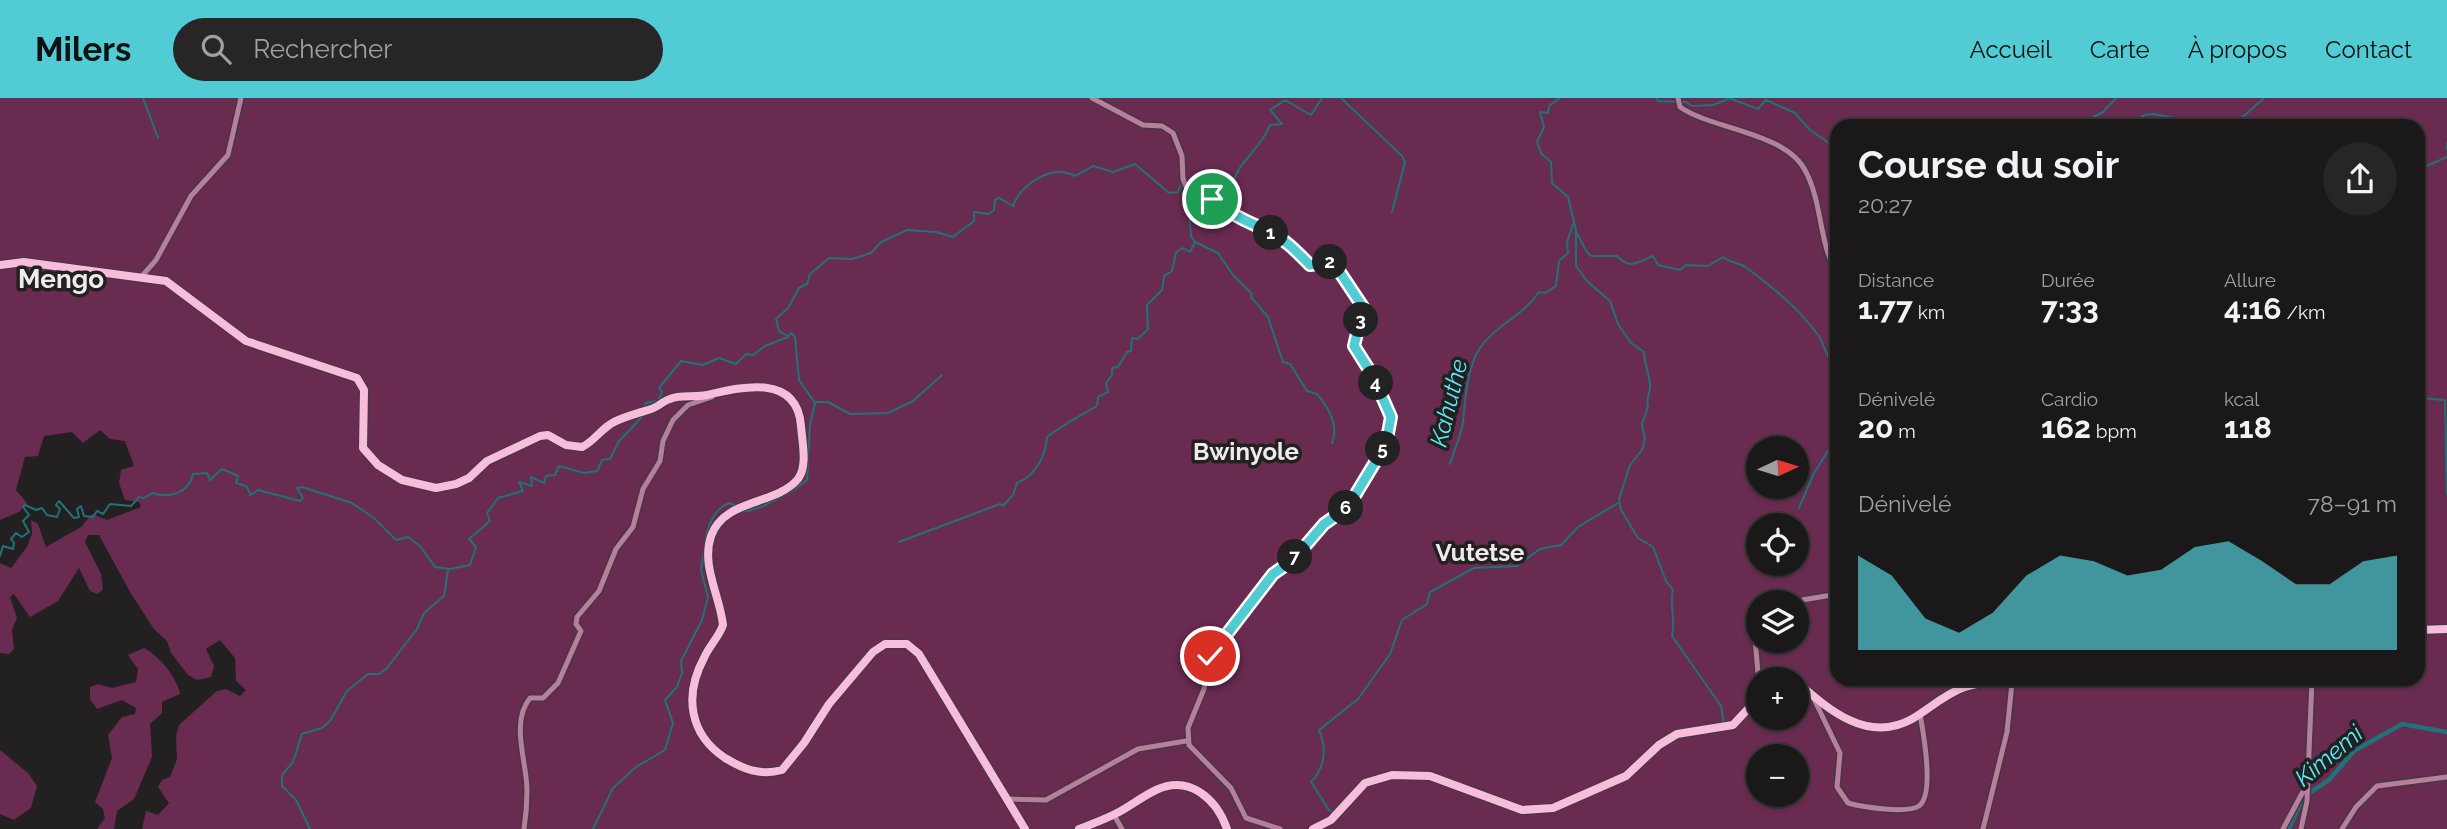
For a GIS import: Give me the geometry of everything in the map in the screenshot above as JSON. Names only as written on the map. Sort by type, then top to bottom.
[{"type":"highway","points":[[0,265],[24,262],[142,276],[178,286],[246,341],[357,378],[364,390],[362,438],[365,451],[392,475],[436,488],[469,478],[486,461],[544,435],[551,435],[573,447],[582,447],[610,424],[669,399],[705,396],[733,387],[771,388],[788,397],[799,412],[803,464],[799,477],[726,514],[710,539],[709,569],[723,625],[704,658],[691,696],[693,716],[710,746],[748,770],[783,769],[804,743],[823,712],[873,652],[885,644],[906,644],[919,654],[1025,829]]},
{"type":"highway","points":[[2425,630],[2447,629]]},
{"type":"highway","points":[[1809,694],[1844,718],[1872,725],[1898,724],[1965,687],[1977,686]]},
{"type":"highway","points":[[1314,829],[1331,820],[1364,784],[1392,775],[1430,776],[1522,810],[1553,808],[1626,776],[1659,745],[1677,734],[1733,725],[1746,711]]},
{"type":"highway","points":[[1079,829],[1114,815],[1160,788],[1190,788],[1213,801],[1227,829]]},
{"type":"street","points":[[142,276],[156,260],[191,196],[228,155],[241,98]]},
{"type":"street","points":[[1092,98],[1143,125],[1162,126],[1171,131],[1182,156],[1183,181],[1191,199],[1218,198],[1244,222],[1270,232],[1289,244],[1310,265],[1333,262],[1363,307],[1354,346],[1373,376],[1391,417],[1386,444],[1348,507],[1324,524],[1293,560],[1273,574],[1210,656],[1204,689],[1192,712],[1186,741]]},
{"type":"street","points":[[1678,101],[1710,121],[1741,128],[1796,158],[1810,181],[1825,251],[1830,260]]},
{"type":"street","points":[[524,829],[527,787],[521,736],[525,705],[530,698],[544,698],[558,683],[581,631],[576,624],[577,617],[599,591],[610,560],[632,527],[643,489],[660,461],[663,441],[673,420],[688,405],[718,391]]},
{"type":"street","points":[[1809,599],[1830,595]]},
{"type":"street","points":[[1983,829],[2007,732],[2012,686]]},
{"type":"street","points":[[2301,829],[2307,791],[2312,686]]},
{"type":"street","points":[[1814,699],[1840,753],[1837,787],[1848,803],[1871,807],[1908,808],[1918,806],[1923,800],[1927,774],[1920,713]]},
{"type":"street","points":[[1008,799],[1046,800],[1138,749],[1186,741]]},
{"type":"street","points":[[1186,741],[1231,788],[1246,818],[1280,829]]},
{"type":"street","points":[[2342,829],[2367,794],[2382,784],[2447,777]]},
{"type":"street","points":[[2283,829],[2307,791]]},
{"type":"street","points":[[1114,815],[1122,829]]},
{"type":"shaded area","points":[[0,98],[2447,98],[2447,829],[142,829],[146,811],[158,815],[169,803],[158,787],[162,780],[170,777],[177,759],[176,736],[179,725],[217,691],[226,689],[240,696],[246,690],[236,681],[235,658],[220,640],[206,649],[214,666],[211,677],[197,680],[188,675],[171,653],[167,641],[154,629],[130,592],[99,535],[88,535],[85,542],[101,574],[103,589],[98,594],[90,591],[79,568],[58,601],[30,617],[14,594],[10,597],[17,618],[12,630],[14,649],[9,654],[0,653],[0,563],[11,568],[27,547],[32,534],[31,520],[38,524],[46,547],[81,527],[92,514],[107,520],[141,507],[139,502],[125,500],[119,483],[121,470],[134,466],[125,441],[110,439],[100,430],[83,443],[72,432],[44,436],[38,456],[25,457],[16,490],[27,503],[19,512],[0,520]]},
{"type":"shaded area","points":[[144,648],[156,656],[166,668],[180,694],[162,702],[162,713],[150,724],[152,757],[134,799],[117,811],[114,829],[97,829],[105,818],[103,809],[95,802],[112,758],[108,735],[122,717],[135,714],[136,708],[122,700],[97,709],[90,699],[90,687],[98,684],[112,688],[136,682],[138,669],[128,655]]},
{"type":"shaded area","points":[[0,750],[28,773],[37,786],[31,808],[14,820],[0,814]]},
{"type":"waterway","points":[[143,98],[158,138]]},
{"type":"waterway","points":[[1187,180],[1195,179],[1209,185],[1221,180],[1234,180],[1270,125],[1282,124],[1270,110],[1285,100],[1311,115],[1322,98]]},
{"type":"waterway","points":[[1341,98],[1402,156],[1405,162],[1392,212]]},
{"type":"waterway","points":[[1560,98],[1549,106],[1548,113],[1540,112],[1544,127],[1537,142],[1541,153],[1551,162],[1552,183],[1568,197],[1576,230],[1576,266],[1587,281],[1610,301],[1618,324],[1631,343],[1644,352],[1649,380],[1648,407],[1642,424],[1645,440],[1642,450],[1630,465],[1619,499],[1621,510],[1638,538],[1653,547],[1666,581],[1673,590],[1672,636],[1721,706],[1724,723]]},
{"type":"waterway","points":[[1657,98],[1658,101],[1686,102],[1692,106],[1713,105],[1728,99]]},
{"type":"waterway","points":[[1729,98],[1758,109],[1766,100],[1795,113],[1810,130],[1830,144]]},
{"type":"waterway","points":[[2090,119],[2103,112],[2116,98]]},
{"type":"waterway","points":[[2240,119],[2264,98]]},
{"type":"waterway","points":[[2140,119],[2144,115],[2154,114],[2179,119]]},
{"type":"waterway","points":[[2447,143],[2447,149]]},
{"type":"waterway","points":[[2425,167],[2447,157]]},
{"type":"waterway","points":[[741,511],[765,505],[807,480],[810,425],[815,403],[799,380],[795,337],[792,333],[788,336],[779,331],[776,319],[788,308],[799,288],[807,284],[810,274],[829,258],[852,259],[871,253],[881,242],[907,230],[936,232],[953,237],[974,221],[974,212],[989,214],[994,210],[995,200],[999,198],[1013,206],[1030,183],[1057,172],[1075,176],[1093,166],[1113,172],[1135,164],[1169,193],[1178,192],[1182,181]]},
{"type":"waterway","points":[[1192,193],[1204,185]]},
{"type":"waterway","points":[[1189,197],[1183,206],[1189,214],[1191,236],[1195,242],[1218,253],[1268,317],[1283,362],[1290,364],[1307,391],[1317,394],[1328,411],[1334,430],[1332,443]]},
{"type":"waterway","name":"Kahuthe","points":[[1450,464],[1462,427],[1469,377],[1477,353],[1491,336],[1525,308],[1539,292],[1545,293],[1556,286],[1559,261],[1568,253],[1567,242],[1573,224]]},
{"type":"waterway","points":[[1576,232],[1590,255],[1617,256],[1631,264],[1653,256],[1658,265],[1680,270],[1686,265],[1708,266],[1723,257],[1745,266],[1803,316],[1818,335],[1830,360]]},
{"type":"waterway","points":[[899,542],[1000,504],[1003,506],[1013,495],[1017,483],[1029,476],[1038,464],[1047,437],[1097,406],[1098,397],[1108,392],[1106,383],[1112,375],[1112,368],[1118,367],[1127,352],[1131,351],[1132,338],[1138,339],[1148,329],[1147,305],[1162,290],[1164,276],[1172,271],[1176,252],[1183,248],[1190,252],[1195,242]]},
{"type":"waterway","points":[[645,406],[646,403],[658,401],[662,392],[659,388],[681,361],[703,365],[719,358],[736,364],[746,354],[753,355],[765,346],[788,337]]},
{"type":"waterway","points":[[814,402],[828,402],[850,414],[888,413],[913,401],[942,375]]},
{"type":"waterway","points":[[2425,398],[2445,400],[2447,494]]},
{"type":"waterway","points":[[0,556],[3,546],[13,549],[14,543],[11,539],[16,533],[22,537],[29,532],[23,521],[29,515],[23,507],[25,505],[36,510],[42,508],[47,515],[57,517],[60,509],[56,505],[59,501],[74,518],[79,517],[77,509],[81,506],[84,516],[93,517],[97,511],[103,514],[110,504],[131,506],[139,497],[144,498],[153,493],[178,493],[191,481],[193,474],[207,473],[210,480],[222,469],[238,476],[236,483],[246,486],[251,495],[258,490],[300,501],[303,498],[297,488],[302,487],[352,503],[374,518],[396,540],[408,537],[420,546],[435,567],[450,569],[470,565],[476,547],[469,539],[490,521],[487,513],[498,498],[523,491],[519,482],[532,486],[531,477],[544,483],[546,476],[555,475],[559,466],[584,473],[597,471],[602,460],[610,459],[619,441],[644,415]]},
{"type":"waterway","points":[[1799,508],[1814,473],[1830,448]]},
{"type":"waterway","points":[[705,544],[710,525],[720,509],[730,503],[738,507]]},
{"type":"waterway","points":[[1333,812],[1311,782],[1323,758],[1319,730],[1358,699],[1390,654],[1402,620],[1427,604],[1430,592],[1474,568],[1517,566],[1540,549],[1561,545],[1578,527],[1618,503]]},
{"type":"waterway","points":[[593,829],[613,788],[636,767],[665,750],[673,723],[665,700],[677,687],[682,673],[681,661],[702,620],[708,597],[701,570],[704,552]]},
{"type":"waterway","points":[[310,829],[296,800],[282,786],[282,775],[293,762],[302,734],[322,728],[330,721],[347,691],[368,674],[379,674],[386,669],[417,629],[424,613],[444,596],[448,570]]},
{"type":"waterway","name":"Kimemi","points":[[2289,829],[2303,797],[2329,780],[2354,751],[2402,724],[2447,732]]},
{"type":"district","name":"Mengo","points":[[61,279]]},
{"type":"district","name":"Bwinyole","points":[[1246,452]]},
{"type":"district","name":"Vutetse","points":[[1480,553]]},
{"type":"route","points":[[1210,656],[1273,574],[1293,560],[1324,524],[1348,507],[1386,444],[1391,417],[1373,376],[1354,346],[1354,336],[1363,307],[1343,281],[1333,262],[1310,265],[1289,244],[1270,232],[1244,222],[1218,198],[1212,199]]}]
